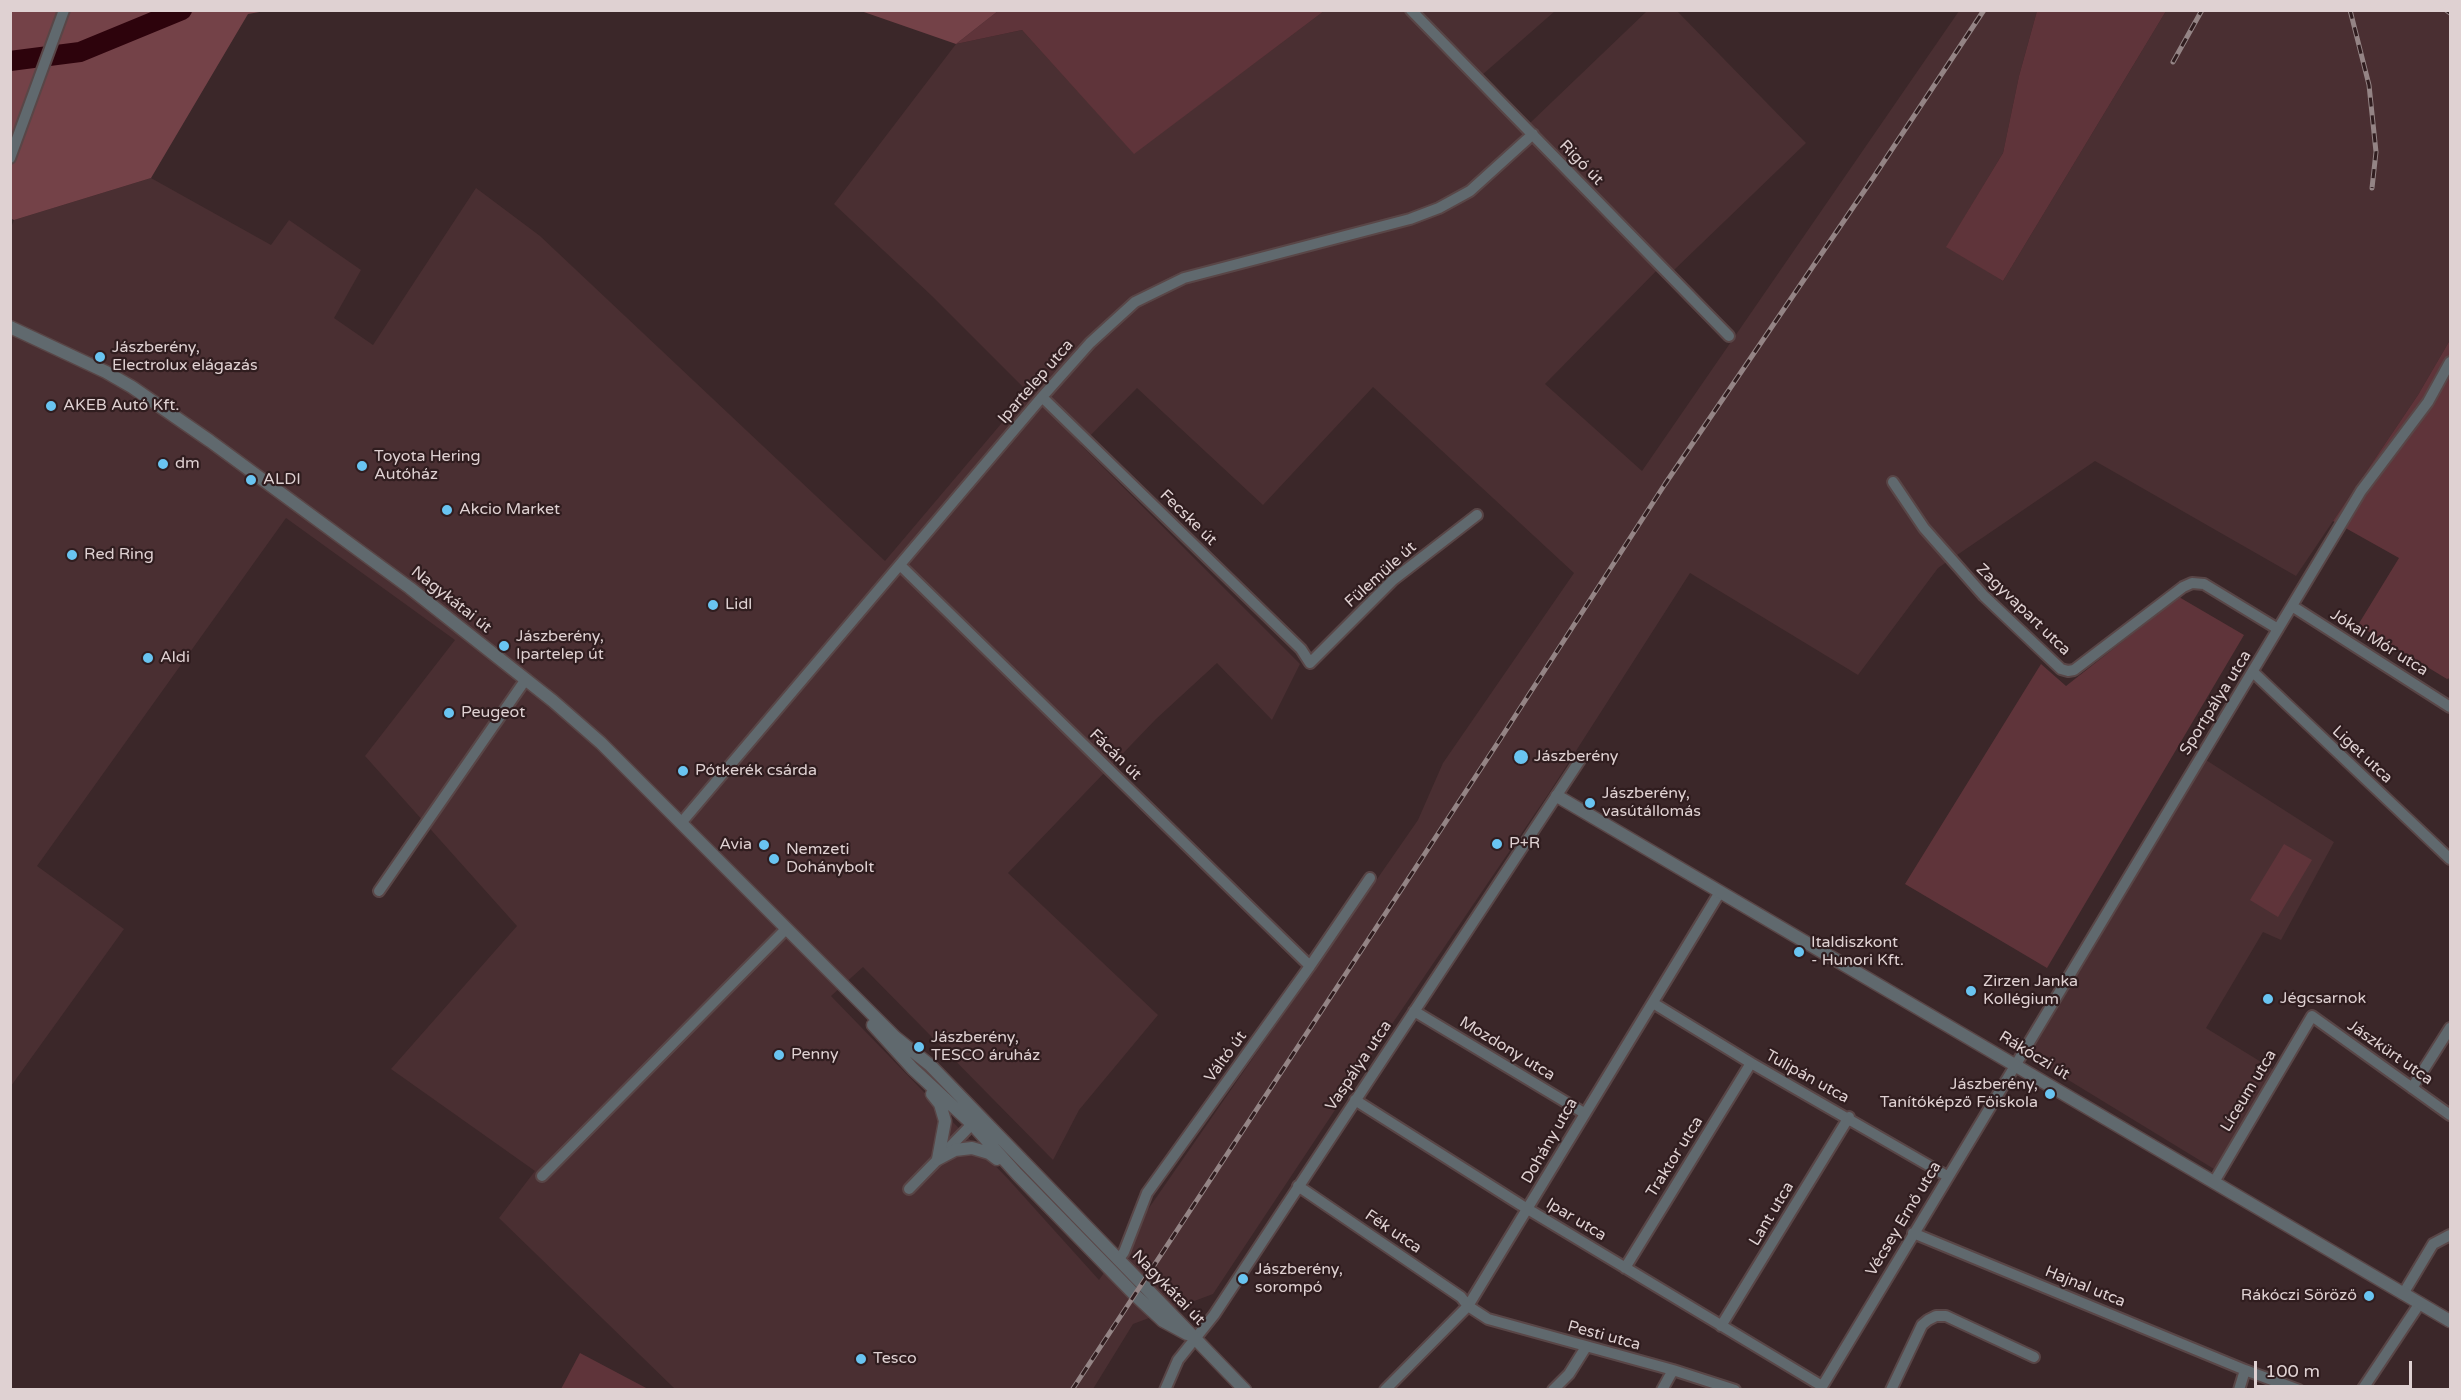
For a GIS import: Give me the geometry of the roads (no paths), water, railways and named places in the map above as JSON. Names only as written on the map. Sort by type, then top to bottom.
[{"type":"street","points":[[10,158],[64,10]]},
{"type":"street","name":"Rigó út","points":[[1411,10],[1729,336]]},
{"type":"street","name":"Ipartelep utca","points":[[681,823],[1042,397],[1090,343],[1135,302],[1184,278],[1410,219],[1439,208],[1470,191],[1533,134]]},
{"type":"street","name":"Nagykátai út","points":[[10,327],[96,367],[132,387],[210,441],[410,588],[526,679],[601,743],[821,964],[895,1036],[930,1065],[1017,1174],[1135,1295],[1163,1321],[1195,1339]]},
{"type":"street","name":"Sportpálya utca","points":[[2014,1064],[2361,491],[2428,402],[2451,362]]},
{"type":"street","name":"Fecske út","points":[[1042,397],[1301,649],[1310,663]]},
{"type":"street","name":"Zagyvapart utca","points":[[1893,482],[1924,528],[1984,596],[2061,669],[2074,670],[2183,586],[2192,583],[2204,584],[2278,629]]},
{"type":"street","name":"Fülemüle út","points":[[1310,663],[1394,580],[1477,515]]},
{"type":"street","name":"Fácán út","points":[[900,565],[1310,966]]},
{"type":"street","name":"Jókai Mór utca","points":[[2292,606],[2449,704]]},
{"type":"street","name":"Liget utca","points":[[2253,672],[2450,856]]},
{"type":"street","points":[[379,891],[526,679]]},
{"type":"street","name":"Vaspálya utca","points":[[1165,1389],[1178,1360],[1214,1315],[1580,760]]},
{"type":"street","name":"Rákóczi út","points":[[1557,796],[2451,1321]]},
{"type":"street","name":"Váltó út","points":[[1118,1260],[1124,1252],[1147,1193],[1310,966],[1370,878]]},
{"type":"street","name":"Dohány utca","points":[[1385,1389],[1468,1306],[1720,892]]},
{"type":"street","points":[[542,1176],[786,929]]},
{"type":"street","name":"Nagykátai út","points":[[821,964],[854,1005],[912,1069],[976,1120],[1195,1339]]},
{"type":"street","name":"Tulipán utca","points":[[1653,1003],[1751,1063],[1849,1117],[1947,1176]]},
{"type":"street","name":"Mozdony utca","points":[[1414,1011],[1584,1113]]},
{"type":"street","name":"Jászkürt utca","points":[[2312,1016],[2451,1115]]},
{"type":"street","name":"Líceum utca","points":[[2214,1182],[2312,1016]]},
{"type":"street","points":[[2412,1088],[2451,1028]]},
{"type":"street","name":"Traktor utca","points":[[1625,1268],[1751,1063]]},
{"type":"street","name":"Vécsey Ernő utca","points":[[1821,1388],[2014,1064]]},
{"type":"street","points":[[912,1069],[940,1104],[945,1121],[938,1159]]},
{"type":"street","name":"Ipar utca","points":[[1355,1100],[1821,1388]]},
{"type":"street","name":"Lant utca","points":[[1721,1326],[1849,1117]]},
{"type":"street","points":[[909,1189],[976,1120]]},
{"type":"street","points":[[938,1159],[955,1150],[972,1148],[989,1153],[1017,1174]]},
{"type":"street","name":"Fék utca","points":[[1298,1186],[1461,1297],[1468,1306]]},
{"type":"street","name":"Hajnal utca","points":[[1913,1233],[2245,1370],[2299,1389]]},
{"type":"street","points":[[2403,1293],[2433,1244],[2451,1236]]},
{"type":"street","points":[[2362,1389],[2420,1304]]},
{"type":"street","name":"Pesti utca","points":[[1468,1306],[1488,1319],[1673,1370],[1705,1385],[1735,1389]]},
{"type":"street","points":[[1892,1389],[1922,1325],[1936,1316],[1946,1316],[2034,1357]]},
{"type":"street","points":[[1195,1339],[1245,1389]]},
{"type":"street","points":[[1553,1389],[1569,1374],[1586,1347]]},
{"type":"street","points":[[1662,1389],[1673,1370]]},
{"type":"street","points":[[2239,1389],[2245,1370]]},
{"type":"waterway","points":[[10,61],[80,52],[182,10]]},
{"type":"railway","points":[[1072,1390],[1497,744],[1665,484],[1984,10]]},
{"type":"railway","points":[[2173,62],[2202,10]]},
{"type":"railway","points":[[2350,10],[2369,85],[2376,152],[2372,188]]},
{"type":"railway","points":[[2446,10],[2450,13]]},
{"type":"place","name":"Jászberény, Electrolux elágazás","points":[[100,357]]},
{"type":"place","name":"AKEB Autó Kft.","points":[[51,406]]},
{"type":"place","name":"dm","points":[[163,464]]},
{"type":"place","name":"Toyota Hering Autóház","points":[[362,466]]},
{"type":"place","name":"ALDI","points":[[251,480]]},
{"type":"place","name":"Akcio Market","points":[[447,510]]},
{"type":"place","name":"Red Ring","points":[[72,555]]},
{"type":"place","name":"Lidl","points":[[713,605]]},
{"type":"place","name":"Jászberény, Ipartelep út","points":[[504,646]]},
{"type":"place","name":"Aldi","points":[[148,658]]},
{"type":"place","name":"Peugeot","points":[[449,713]]},
{"type":"place","name":"Jászberény","points":[[1521,757]]},
{"type":"place","name":"Pótkerék csárda","points":[[683,771]]},
{"type":"place","name":"Jászberény, vasútállomás","points":[[1590,803]]},
{"type":"place","name":"P+R","points":[[1497,844]]},
{"type":"place","name":"Avia","points":[[764,845]]},
{"type":"place","name":"Nemzeti Dohánybolt","points":[[774,859]]},
{"type":"place","name":"Italdiszkont - Hunori Kft.","points":[[1799,952]]},
{"type":"place","name":"Zirzen Janka Kollégium","points":[[1971,991]]},
{"type":"place","name":"Jégcsarnok","points":[[2268,999]]},
{"type":"place","name":"Jászberény, TESCO áruház","points":[[919,1047]]},
{"type":"place","name":"Penny","points":[[779,1055]]},
{"type":"place","name":"Jászberény, Tanítóképző Főiskola","points":[[2050,1094]]},
{"type":"place","name":"Jászberény, sorompó","points":[[1243,1279]]},
{"type":"place","name":"Rákóczi Söröző","points":[[2369,1296]]},
{"type":"place","name":"Tesco","points":[[861,1359]]}]
